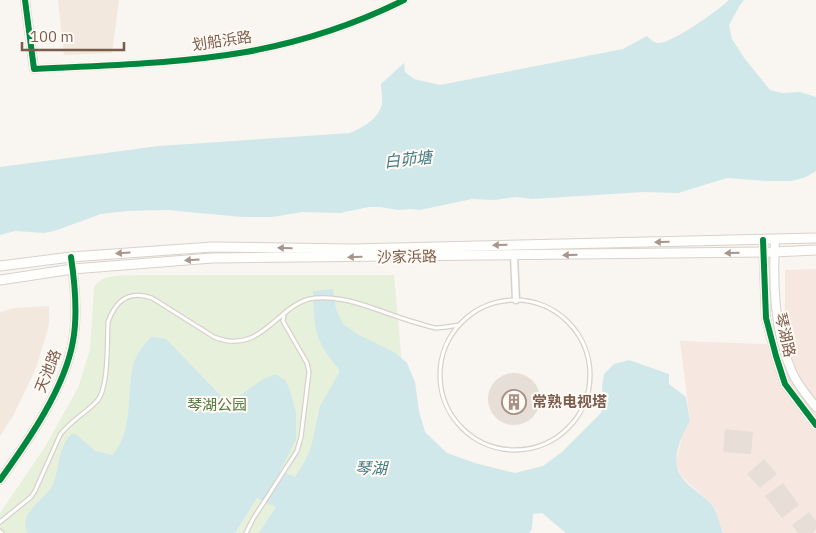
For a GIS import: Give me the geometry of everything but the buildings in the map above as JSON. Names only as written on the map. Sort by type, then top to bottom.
[{"type":"main road","name":"沙家浜路","points":[[0,266],[71,257],[212,247],[353,249],[816,238]]},
{"type":"main road","name":"沙家浜路","points":[[0,280],[73,269],[212,258],[514,256],[816,250]]},
{"type":"street","points":[[25,0],[34,69]]},
{"type":"street","name":"划船浜路","points":[[34,69],[156,62],[246,52],[322,34],[376,14],[404,0]]},
{"type":"street","name":"琴湖路","points":[[763,240],[766,318],[776,356],[785,384],[816,426]]},
{"type":"street","name":"琴湖路","points":[[775,240],[778,329],[792,373],[816,407]]},
{"type":"street","points":[[514,256],[516,300]]},
{"type":"street","name":"天池路","points":[[0,480],[42,416],[62,376],[73,341],[73,269],[71,257]]},
{"type":"lane","points":[[0,522],[36,491],[60,435],[65,428],[93,405],[103,394],[108,322],[112,311],[125,298],[134,295],[144,295],[152,298],[225,342],[251,338],[262,332],[297,305],[311,299],[341,298],[434,328],[459,325]]},
{"type":"lane","points":[[516,300],[531,301],[548,307],[564,317],[576,330],[585,346],[590,364],[591,382],[587,400],[578,416],[566,431],[550,442],[531,449],[512,451],[492,447],[474,439],[459,427],[448,411],[441,392],[439,373],[442,354],[459,325],[478,309],[495,302],[516,300]]},
{"type":"lane","points":[[246,533],[284,474],[297,451],[301,437],[310,372],[307,363],[283,321],[284,315]]},
{"type":"shaded area","points":[[58,0],[119,0],[112,53],[64,55]]},
{"type":"shaded area","points":[[816,269],[816,533],[723,533],[715,509],[681,476],[676,462],[683,433],[690,421],[680,341],[792,345],[785,313],[785,270]]},
{"type":"shaded area","points":[[49,306],[49,325],[36,368],[14,414],[0,436],[0,312],[15,308]]},
{"type":"green space","name":"琴湖公园","points":[[135,275],[394,275],[402,363],[288,533],[0,533],[0,513],[45,447],[78,388],[90,350],[94,287],[97,283],[107,278]]},
{"type":"water","name":"白茆塘","points":[[729,0],[744,0],[729,25],[732,39],[745,59],[770,90],[782,93],[800,92],[816,97],[816,171],[806,177],[792,181],[727,178],[678,193],[644,192],[532,199],[516,197],[494,200],[472,199],[420,210],[369,207],[340,213],[302,212],[273,217],[242,217],[167,210],[127,211],[101,214],[44,233],[15,231],[0,235],[0,167],[159,146],[350,133],[365,126],[374,118],[382,102],[381,84],[404,63],[405,72],[414,79],[440,85],[623,49],[647,36],[656,43],[663,42],[694,26]]},
{"type":"water","name":"琴湖","points":[[333,289],[336,309],[343,324],[357,334],[394,352],[407,363],[415,382],[419,411],[425,432],[447,453],[475,463],[515,473],[543,466],[562,452],[601,413],[604,374],[614,364],[629,360],[669,374],[669,384],[686,397],[690,421],[678,448],[676,462],[678,469],[684,480],[714,508],[723,533],[566,533],[542,513],[533,514],[532,529],[529,533],[259,533],[276,507],[257,498],[235,533],[28,533],[25,526],[28,514],[51,488],[60,455],[71,434],[76,434],[95,451],[112,455],[119,446],[128,415],[133,365],[139,352],[151,337],[166,339],[222,397],[232,401],[263,379],[275,374],[286,381],[296,413],[296,440],[280,471],[295,477],[311,447],[320,406],[339,373],[339,369],[320,342],[314,314],[313,291]]},
{"type":"cycle path","points":[[25,0],[34,69],[167,62],[246,52],[327,32],[404,0]]},
{"type":"cycle path","points":[[763,240],[766,318],[776,356],[785,384],[816,425]]},
{"type":"cycle path","points":[[0,480],[44,414],[69,359],[75,331],[76,310],[71,257]]},
{"type":"place","name":"常熟电视塔","points":[[514,402]]}]
